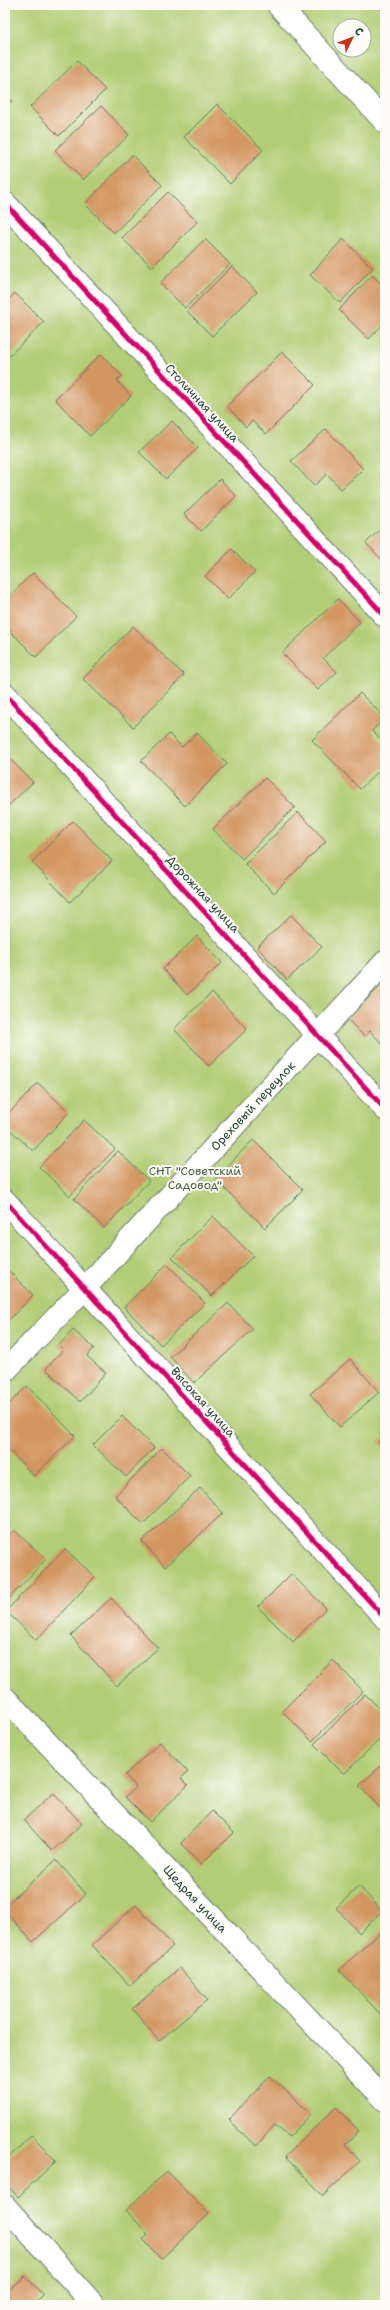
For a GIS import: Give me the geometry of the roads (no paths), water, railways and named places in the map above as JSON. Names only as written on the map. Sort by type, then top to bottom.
[{"type":"street","points":[[278,5],[385,122]]},
{"type":"street","name":"Столичная улица","points":[[5,203],[385,616]]},
{"type":"street","name":"Дорожная улица","points":[[5,694],[319,1034],[385,1109]]},
{"type":"street","name":"Ореховый переулок","points":[[5,1371],[86,1288],[385,962]]},
{"type":"street","name":"Высокая улица","points":[[5,1201],[86,1288],[385,1618]]},
{"type":"street","name":"Щедрая улица","points":[[5,1698],[385,2100]]},
{"type":"street","points":[[5,2206],[94,2305]]},
{"type":"park label","name":"СНТ \"Советский Садовод\"","points":[[195,1178]]}]
